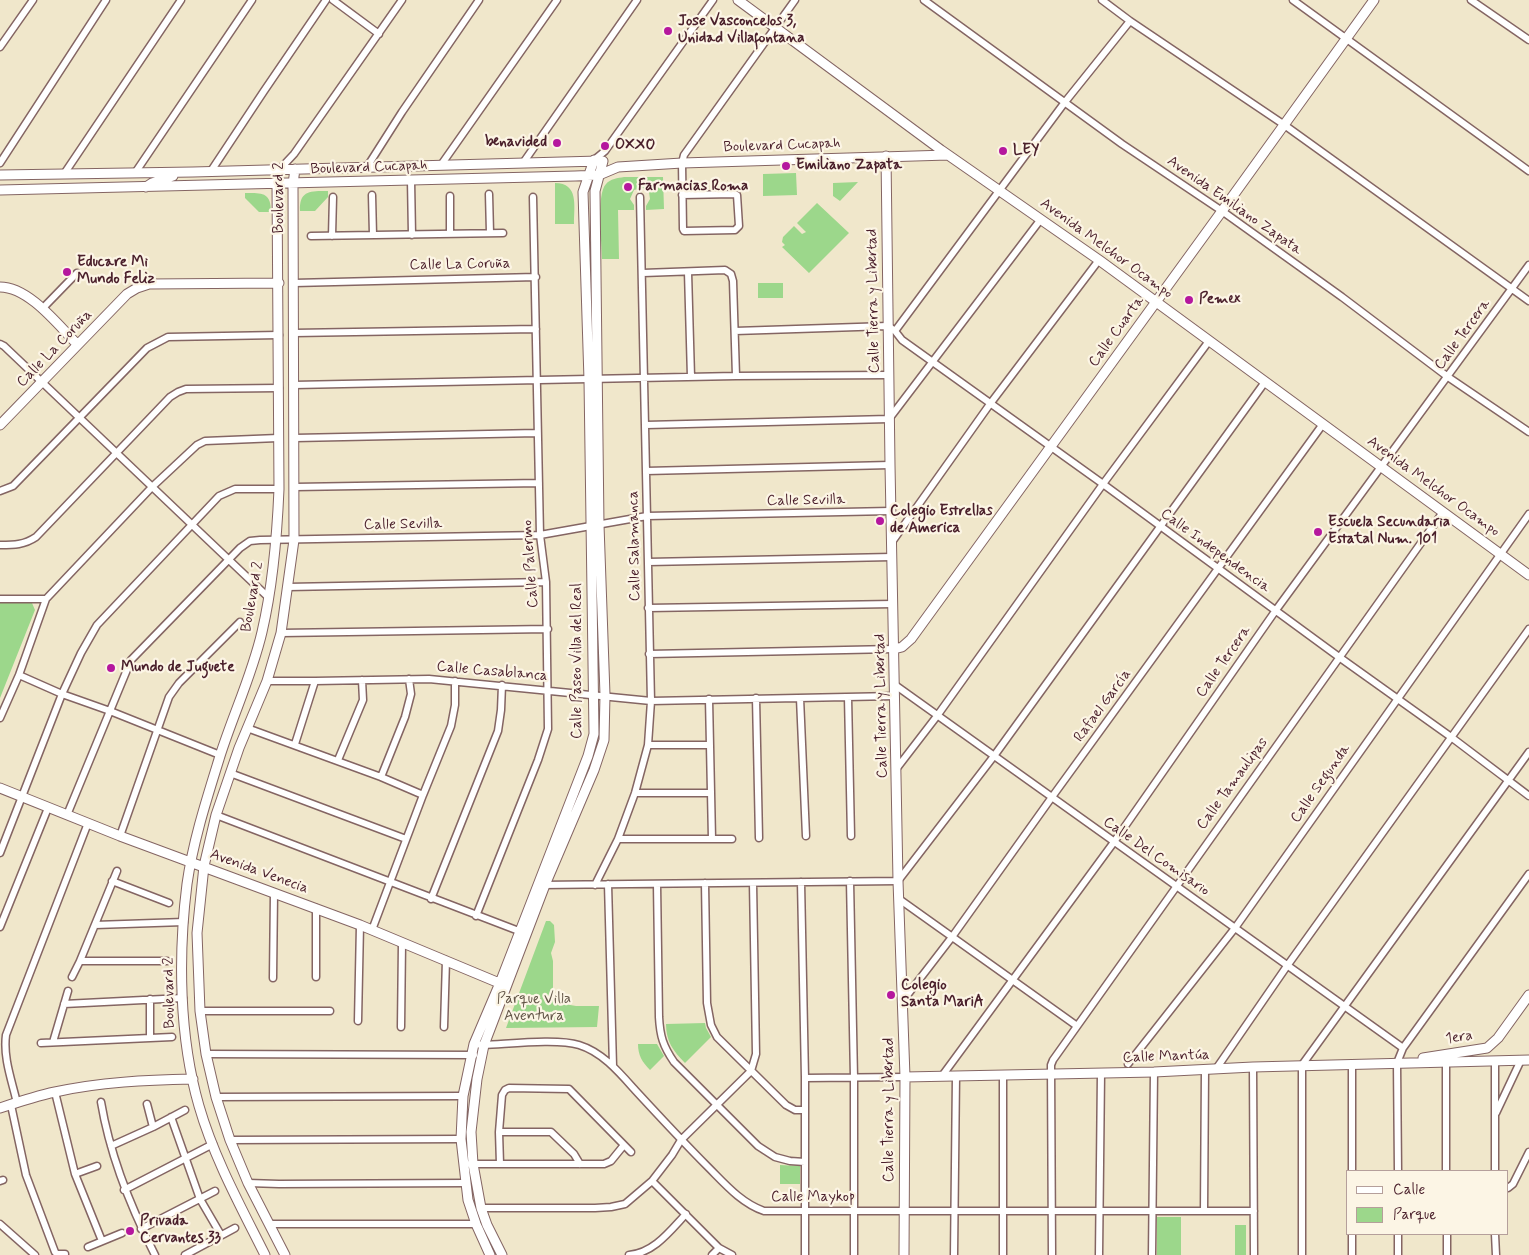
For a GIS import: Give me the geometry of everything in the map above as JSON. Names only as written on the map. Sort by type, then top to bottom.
[{"type":"street","points":[[0,47],[33,0]]},
{"type":"street","points":[[0,163],[106,0]]},
{"type":"street","points":[[64,174],[181,0]]},
{"type":"street","points":[[135,173],[252,0]]},
{"type":"street","points":[[211,171],[326,0]]},
{"type":"street","points":[[332,0],[378,34]]},
{"type":"street","points":[[294,154],[402,0]]},
{"type":"street","points":[[367,167],[402,112],[479,0]]},
{"type":"street","points":[[442,165],[557,0]]},
{"type":"street","points":[[523,163],[637,0]]},
{"type":"street","points":[[598,161],[713,0]]},
{"type":"street","name":"Avenida Melchor Ocampo","points":[[738,0],[948,155],[1099,260],[1529,575]]},
{"type":"street","points":[[682,195],[737,195],[737,229],[684,231],[682,195],[682,163],[684,155],[687,148],[795,0]]},
{"type":"street","name":"Avenida Emiliano Zapata","points":[[924,0],[1122,144],[1222,211],[1342,297],[1448,377],[1529,432]]},
{"type":"street","points":[[1102,0],[1283,124],[1529,301]]},
{"type":"street","points":[[1293,0],[1529,171]]},
{"type":"street","name":"Calle Cuarta","points":[[894,650],[902,647],[911,639],[1374,0]]},
{"type":"street","points":[[1471,0],[1529,40]]},
{"type":"street","points":[[736,331],[891,329],[1000,190],[1065,102],[1130,21]]},
{"type":"street","name":"Boulevard 2","points":[[285,1255],[248,1183],[230,1140],[216,1097],[206,1054],[200,1011],[197,933],[204,866],[216,815],[247,728],[267,681],[280,633],[294,540],[294,154]]},
{"type":"street","name":"Boulevard 2","points":[[266,1255],[231,1188],[199,1106],[192,1079],[182,998],[184,922],[191,862],[220,755],[262,633],[277,540],[279,489],[279,283],[277,184],[280,169],[294,154]]},
{"type":"street","name":"Boulevard Cucapah","points":[[0,190],[588,176],[598,175],[618,167],[682,163],[948,155]]},
{"type":"street","name":"Calle Tierra y Libertad","points":[[886,156],[891,329],[889,419],[898,881],[905,1077],[904,1255]]},
{"type":"street","name":"Boulevard Cucapah","points":[[0,175],[193,172],[598,161],[618,167]]},
{"type":"street","name":"Calle Paseo Villa del Real","points":[[490,1255],[468,1200],[461,1139],[463,1096],[477,1055],[484,1045],[503,985],[592,746],[594,734],[595,192],[598,161]]},
{"type":"street","name":"Calle Paseo Villa del Real","points":[[594,380],[584,192],[588,176],[598,161]]},
{"type":"street","points":[[145,187],[164,179],[193,172]]},
{"type":"street","points":[[11,189],[23,180],[49,174]]},
{"type":"street","points":[[412,180],[412,234]]},
{"type":"street","points":[[489,194],[490,234]]},
{"type":"street","points":[[372,195],[373,235]]},
{"type":"street","points":[[450,196],[450,234]]},
{"type":"street","points":[[332,236],[333,197]]},
{"type":"street","name":"Calle Palermo","points":[[476,916],[538,760],[548,729],[548,629],[546,582],[540,535],[533,197]]},
{"type":"street","name":"Calle Salamanca","points":[[595,884],[618,839],[635,793],[648,745],[651,701],[640,198]]},
{"type":"street","points":[[646,425],[889,419],[1041,219]]},
{"type":"street","points":[[311,236],[503,233]]},
{"type":"street","points":[[892,542],[990,404],[1099,260]]},
{"type":"street","name":"Calle Tercera","points":[[942,1076],[1114,842],[1276,610],[1380,466],[1448,377],[1529,265]]},
{"type":"street","points":[[642,273],[725,270],[731,274],[736,331],[736,376]]},
{"type":"street","points":[[688,272],[691,377]]},
{"type":"street","points":[[42,309],[77,273]]},
{"type":"street","name":"Calle La Coruña","points":[[294,283],[536,278]]},
{"type":"street","name":"Calle La Coruña","points":[[0,425],[127,294],[137,288],[149,284],[279,283]]},
{"type":"street","points":[[0,287],[16,290],[31,298],[77,344]]},
{"type":"street","points":[[294,333],[536,328]]},
{"type":"street","name":"Calle Independencia","points":[[891,329],[902,340],[1103,484],[1339,658],[1451,737],[1529,796]]},
{"type":"street","points":[[0,491],[13,486],[147,348],[168,337],[279,335]]},
{"type":"street","points":[[897,768],[937,716],[1103,484],[1209,341]]},
{"type":"street","points":[[1,347],[43,382],[268,597]]},
{"type":"street","points":[[294,386],[736,376],[889,375]]},
{"type":"street","points":[[541,885],[898,881],[994,756],[1265,382]]},
{"type":"street","points":[[0,545],[28,542],[36,537],[170,397],[178,392],[186,389],[279,388]]},
{"type":"street","name":"Rafael García","points":[[902,1002],[952,937],[1323,424]]},
{"type":"street","points":[[295,438],[537,433]]},
{"type":"street","points":[[0,718],[19,675],[46,599],[152,487],[197,445],[205,441],[278,438]]},
{"type":"street","points":[[646,471],[890,465]]},
{"type":"street","points":[[295,488],[539,483]]},
{"type":"street","points":[[1,848],[62,694],[81,653],[97,625],[219,496],[235,489],[279,489]]},
{"type":"street","name":"Calle Sevilla","points":[[67,815],[131,660],[240,548],[250,541],[540,535],[647,516],[891,512]]},
{"type":"street","name":"Calle Tamaulipas","points":[[1052,1255],[1051,1065],[1053,1060],[1443,512]]},
{"type":"street","name":"Calle Segunda","points":[[1128,1064],[1235,928],[1529,514]]},
{"type":"street","name":"Calle Paseo Villa del Real","points":[[541,885],[594,770],[604,740],[605,695],[595,526]]},
{"type":"street","points":[[648,562],[892,557]]},
{"type":"street","points":[[288,587],[546,582]]},
{"type":"street","points":[[0,599],[46,599]]},
{"type":"street","points":[[648,608],[893,604]]},
{"type":"street","points":[[120,836],[169,697],[180,683],[240,622]]},
{"type":"street","points":[[280,633],[548,629]]},
{"type":"street","points":[[1216,1069],[1287,966],[1529,629]]},
{"type":"street","points":[[649,654],[894,650]]},
{"type":"street","points":[[19,675],[62,694],[220,755]]},
{"type":"street","name":"Calle Casablanca","points":[[267,681],[316,682],[429,678],[651,701],[895,696]]},
{"type":"street","points":[[381,777],[405,717],[411,694],[408,679]]},
{"type":"street","points":[[338,760],[363,700],[362,680]]},
{"type":"street","points":[[372,930],[451,726],[455,705],[455,681]]},
{"type":"street","points":[[295,744],[316,682]]},
{"type":"street","name":"Calle Del Comisario","points":[[895,685],[1403,1048]]},
{"type":"street","points":[[431,898],[498,731],[502,686]]},
{"type":"street","points":[[848,696],[851,836]]},
{"type":"street","points":[[756,698],[759,838]]},
{"type":"street","points":[[800,698],[806,836]]},
{"type":"street","points":[[709,699],[712,839]]},
{"type":"street","points":[[247,728],[338,760],[423,795]]},
{"type":"street","points":[[648,745],[710,745]]},
{"type":"street","points":[[1302,1255],[1302,1066],[1529,752]]},
{"type":"street","points":[[230,773],[406,839]]},
{"type":"street","name":"Avenida Venecia","points":[[0,788],[120,836],[360,925],[503,985]]},
{"type":"street","points":[[635,793],[711,793]]},
{"type":"street","points":[[0,927],[48,808]]},
{"type":"street","points":[[216,815],[523,933]]},
{"type":"street","points":[[65,1254],[57,1254],[55,1252],[21,1159],[5,1045],[6,1035],[88,823]]},
{"type":"street","points":[[618,839],[732,839]]},
{"type":"street","points":[[72,977],[117,871]]},
{"type":"street","points":[[1398,1170],[1397,1063],[1403,1048],[1529,874]]},
{"type":"street","points":[[850,881],[854,1078],[854,1255]]},
{"type":"street","points":[[112,882],[169,902]]},
{"type":"street","points":[[801,882],[805,1078],[805,1255]]},
{"type":"street","points":[[705,883],[707,1003],[711,1025],[717,1037],[786,1105],[795,1110],[804,1110]]},
{"type":"street","points":[[481,1208],[611,1207],[625,1204],[652,1181],[681,1140],[751,1071],[756,1054],[754,883]]},
{"type":"street","points":[[608,884],[613,1066]]},
{"type":"street","points":[[657,884],[660,1036],[666,1049],[674,1062],[758,1146],[775,1157],[805,1162]]},
{"type":"street","points":[[273,978],[274,893]]},
{"type":"street","points":[[899,899],[1076,1026]]},
{"type":"street","points":[[316,908],[316,977]]},
{"type":"street","points":[[94,924],[184,922]]},
{"type":"street","points":[[358,1021],[360,925]]},
{"type":"street","points":[[401,1027],[402,943]]},
{"type":"street","points":[[444,1027],[446,960]]},
{"type":"street","points":[[80,961],[168,961]]},
{"type":"street","name":"Calle Paseo Villa del Real","points":[[502,1255],[481,1208],[471,1147],[477,1055],[474,1044],[503,985]]},
{"type":"street","points":[[53,1042],[68,991]]},
{"type":"street","name":"1era","points":[[1397,1063],[1487,1048],[1498,1038],[1529,995]]},
{"type":"street","points":[[64,1004],[182,998]]},
{"type":"street","points":[[150,999],[150,1038]]},
{"type":"street","points":[[200,1011],[330,1011]]},
{"type":"street","points":[[41,1043],[172,1036]]},
{"type":"street","name":"Calle Maykop","points":[[474,1044],[563,1042],[577,1044],[590,1049],[613,1066],[681,1140],[740,1198],[751,1206],[764,1211],[1254,1211]]},
{"type":"street","points":[[206,1054],[477,1055]]},
{"type":"street","points":[[1495,1116],[1525,1060]]},
{"type":"street","name":"Calle Mantúa","points":[[805,1078],[1154,1072],[1253,1067],[1525,1060]]},
{"type":"street","points":[[1495,1061],[1495,1170]]},
{"type":"street","points":[[1446,1062],[1446,1170]]},
{"type":"street","points":[[1352,1064],[1352,1170]]},
{"type":"street","points":[[1253,1067],[1254,1255]]},
{"type":"street","points":[[1204,1211],[1205,1070]]},
{"type":"street","points":[[1099,1255],[1100,1072]]},
{"type":"street","points":[[1152,1255],[1154,1072]]},
{"type":"street","points":[[1003,1075],[1003,1255]]},
{"type":"street","points":[[954,1255],[956,1076]]},
{"type":"street","points":[[0,1108],[55,1092],[88,1086],[136,1081],[192,1079]]},
{"type":"street","points":[[500,1164],[499,1132],[502,1095],[509,1088],[569,1089],[631,1152]]},
{"type":"street","points":[[55,1092],[75,1174],[102,1242]]},
{"type":"street","points":[[216,1097],[463,1096]]},
{"type":"street","points":[[101,1102],[124,1190],[155,1255]]},
{"type":"street","points":[[147,1104],[153,1127]]},
{"type":"street","points":[[111,1146],[185,1110]]},
{"type":"street","points":[[171,1117],[184,1159],[200,1199],[221,1235]]},
{"type":"street","points":[[499,1132],[551,1132],[574,1154],[580,1164]]},
{"type":"street","points":[[230,1140],[461,1139]]},
{"type":"street","points":[[124,1190],[213,1144]]},
{"type":"street","points":[[463,1164],[604,1164],[611,1161],[624,1145]]},
{"type":"street","points":[[1509,1187],[1513,1184],[1529,1152]]},
{"type":"street","points":[[75,1174],[97,1166]]},
{"type":"street","points":[[652,1181],[719,1248],[732,1255]]},
{"type":"street","points":[[248,1183],[466,1183]]},
{"type":"street","points":[[141,1229],[215,1191]]},
{"type":"street","points":[[629,1255],[637,1254],[657,1245],[686,1214]]},
{"type":"street","points":[[0,1224],[35,1255]]},
{"type":"street","points":[[269,1224],[476,1224]]},
{"type":"street","points":[[185,1255],[235,1228]]},
{"type":"street","points":[[88,1247],[122,1233]]},
{"type":"street","points":[[1352,1235],[1352,1255]]},
{"type":"street","points":[[1398,1235],[1398,1255]]},
{"type":"street","points":[[1447,1235],[1447,1255]]},
{"type":"street","points":[[1496,1235],[1496,1255]]},
{"type":"street","points":[[712,1255],[719,1248]]},
{"type":"green space","points":[[796,173],[797,195],[763,196],[763,174]]},
{"type":"green space","points":[[624,177],[663,177],[664,209],[646,210],[650,199],[649,192],[643,188],[634,190],[630,199],[634,205],[634,210],[618,210],[619,259],[602,259],[600,208],[603,189],[610,181]]},
{"type":"green space","points":[[858,182],[840,201],[833,196],[833,183]]},
{"type":"green space","points":[[555,183],[563,184],[572,191],[574,197],[574,224],[555,224]]},
{"type":"green space","points":[[316,191],[328,191],[328,197],[315,211],[300,211],[300,204],[304,195]]},
{"type":"green space","points":[[245,193],[256,193],[267,197],[271,205],[271,212],[259,212],[245,198]]},
{"type":"green space","points":[[817,203],[849,233],[809,273],[782,247],[785,245],[782,242],[783,237],[794,226],[802,234],[806,232],[797,223]]},
{"type":"green space","points":[[758,283],[783,283],[783,298],[758,298]]},
{"type":"green space","points":[[0,603],[32,603],[35,610],[0,698]]},
{"type":"green space","name":"Parque Villa Aventura","points":[[546,921],[550,921],[554,925],[555,942],[551,953],[553,961],[553,1002],[576,1006],[599,1006],[597,1027],[506,1028]]},
{"type":"green space","points":[[705,1023],[711,1037],[685,1063],[671,1045],[667,1036],[666,1024]]},
{"type":"green space","points":[[638,1044],[657,1044],[664,1056],[650,1070],[641,1058]]},
{"type":"green space","points":[[780,1165],[800,1166],[800,1184],[780,1184]]},
{"type":"green space","points":[[1157,1217],[1181,1217],[1181,1255],[1157,1255]]},
{"type":"green space","points":[[1235,1225],[1246,1225],[1246,1255],[1235,1255]]},
{"type":"place","name":"Jose Vasconcelos 3, Unidad Villafontana","points":[[668,31]]},
{"type":"place","name":"benavided","points":[[557,143]]},
{"type":"place","name":"OXXO","points":[[605,146]]},
{"type":"place","name":"LEY","points":[[1003,151]]},
{"type":"place","name":"Emiliano Zapata","points":[[786,166]]},
{"type":"place","name":"Farmacias Roma","points":[[628,187]]},
{"type":"place","name":"Educare Mi Mundo Feliz","points":[[67,272]]},
{"type":"place","name":"Pemex","points":[[1189,300]]},
{"type":"place","name":"Colegio Estrellas de America","points":[[880,521]]},
{"type":"place","name":"Escuela Secundaria Estatal Num. 101","points":[[1318,532]]},
{"type":"place","name":"Mundo de Juguete","points":[[111,668]]},
{"type":"place","name":"Colegio Santa MariA","points":[[891,995]]},
{"type":"place","name":"Privada Cervantes 33","points":[[130,1231]]}]
